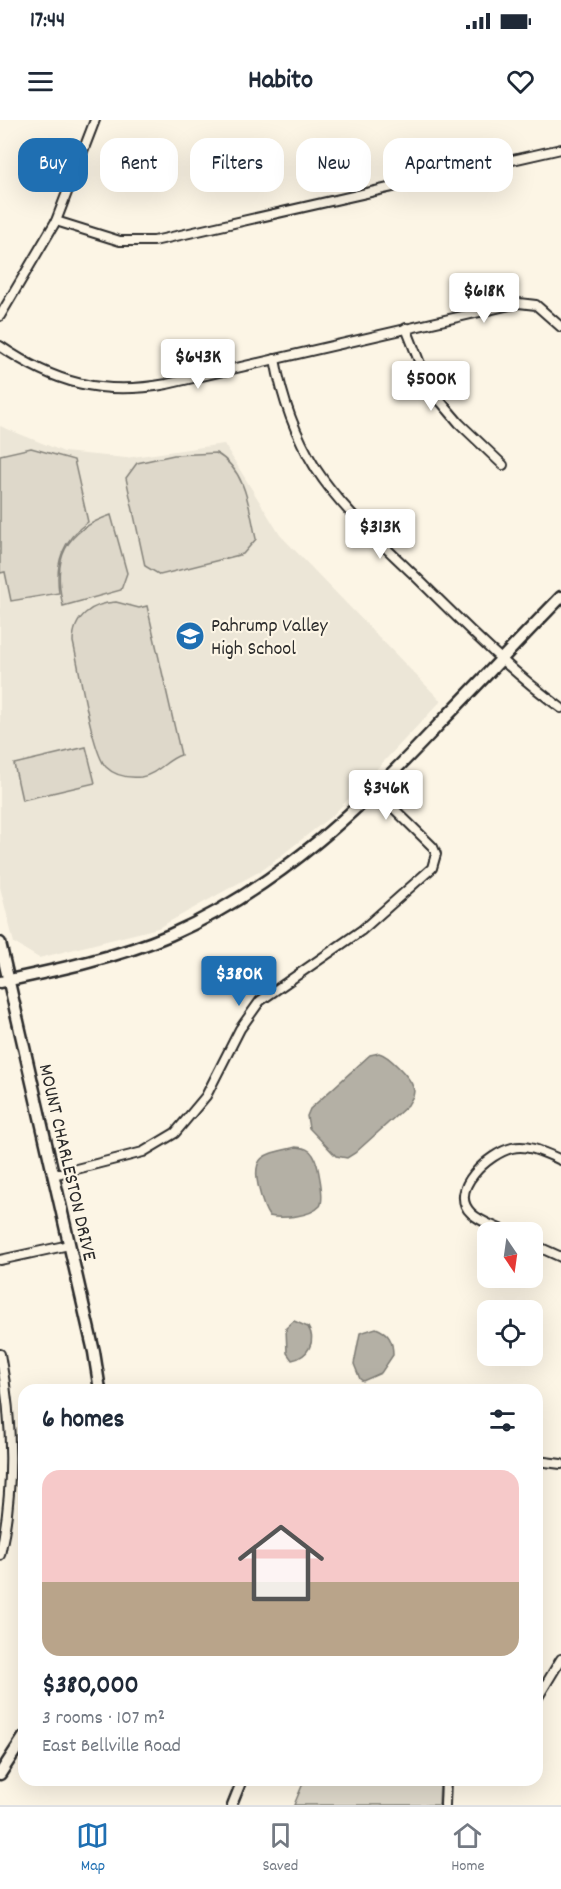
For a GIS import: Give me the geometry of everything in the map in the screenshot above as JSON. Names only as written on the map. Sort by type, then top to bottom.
[{"type":"main road","points":[[4,981],[147,944],[227,906],[302,857],[376,791],[561,597]]},
{"type":"main road","name":"MOUNT CHARLESTON DRIVE","points":[[0,943],[4,981],[53,1175],[94,1352],[99,1384]]},
{"type":"main road","points":[[0,1774],[18,1746]]},
{"type":"street","points":[[0,316],[56,221],[95,120]]},
{"type":"street","points":[[56,221],[120,242],[154,242],[561,149]]},
{"type":"street","points":[[0,346],[51,375],[107,389],[144,388],[519,303],[537,305],[561,327]]},
{"type":"street","points":[[406,328],[423,376],[435,396],[459,423],[503,465]]},
{"type":"street","points":[[275,359],[288,413],[316,469],[331,490],[356,518],[501,660],[561,708]]},
{"type":"street","points":[[53,1175],[143,1152],[183,1126],[206,1096],[240,1029],[260,1001],[362,930],[432,868],[436,854],[376,791]]},
{"type":"street","points":[[487,1222],[471,1214],[465,1202],[465,1190],[484,1163],[500,1153],[524,1147],[561,1160]]},
{"type":"street","points":[[0,1260],[69,1245]]},
{"type":"street","points":[[543,1249],[561,1257]]},
{"type":"street","points":[[0,1354],[11,1432],[9,1506],[0,1555]]},
{"type":"street","points":[[543,1462],[561,1464]]},
{"type":"street","points":[[543,1689],[561,1659]]},
{"type":"street","points":[[232,1805],[240,1786]]},
{"type":"street","points":[[445,1805],[446,1786]]},
{"type":"shaded area","name":"Pahrump Valley High School","points":[[0,426],[64,452],[126,458],[224,444],[280,535],[441,701],[334,814],[264,869],[158,928],[39,958],[14,943],[0,887]]},
{"type":"shaded area","points":[[31,448],[74,460],[88,522],[72,536],[62,553],[58,572],[59,593],[11,601],[5,572],[0,573],[0,455]]},
{"type":"shaded area","points":[[216,453],[226,460],[240,479],[245,490],[256,539],[243,554],[160,575],[145,566],[126,478],[137,463],[174,455]]},
{"type":"shaded area","points":[[111,515],[127,573],[121,590],[63,606],[59,574],[65,549],[82,529]]},
{"type":"shaded area","points":[[116,602],[139,608],[147,606],[181,755],[141,777],[127,777],[118,774],[106,767],[101,759],[91,728],[73,642],[76,625],[85,613],[99,605]]},
{"type":"shaded area","points":[[86,747],[95,783],[22,800],[14,764]]},
{"type":"shaded area","points":[[379,1053],[393,1062],[408,1078],[414,1090],[413,1096],[408,1105],[355,1153],[347,1158],[336,1156],[309,1128],[307,1116],[310,1109],[370,1055]]},
{"type":"shaded area","points":[[296,1147],[308,1150],[315,1159],[321,1189],[320,1206],[310,1213],[296,1216],[269,1216],[263,1205],[258,1185],[257,1166],[260,1160],[271,1153]]},
{"type":"shaded area","points":[[294,1321],[308,1327],[312,1338],[303,1356],[292,1360],[287,1353],[286,1328]]},
{"type":"shaded area","points":[[376,1328],[389,1338],[393,1355],[381,1373],[363,1381],[354,1364],[360,1333]]},
{"type":"shaded area","points":[[302,1786],[440,1786],[439,1805],[294,1805]]},
{"type":"place","name":"Pahrump Valley High School","points":[[190,636]]}]
